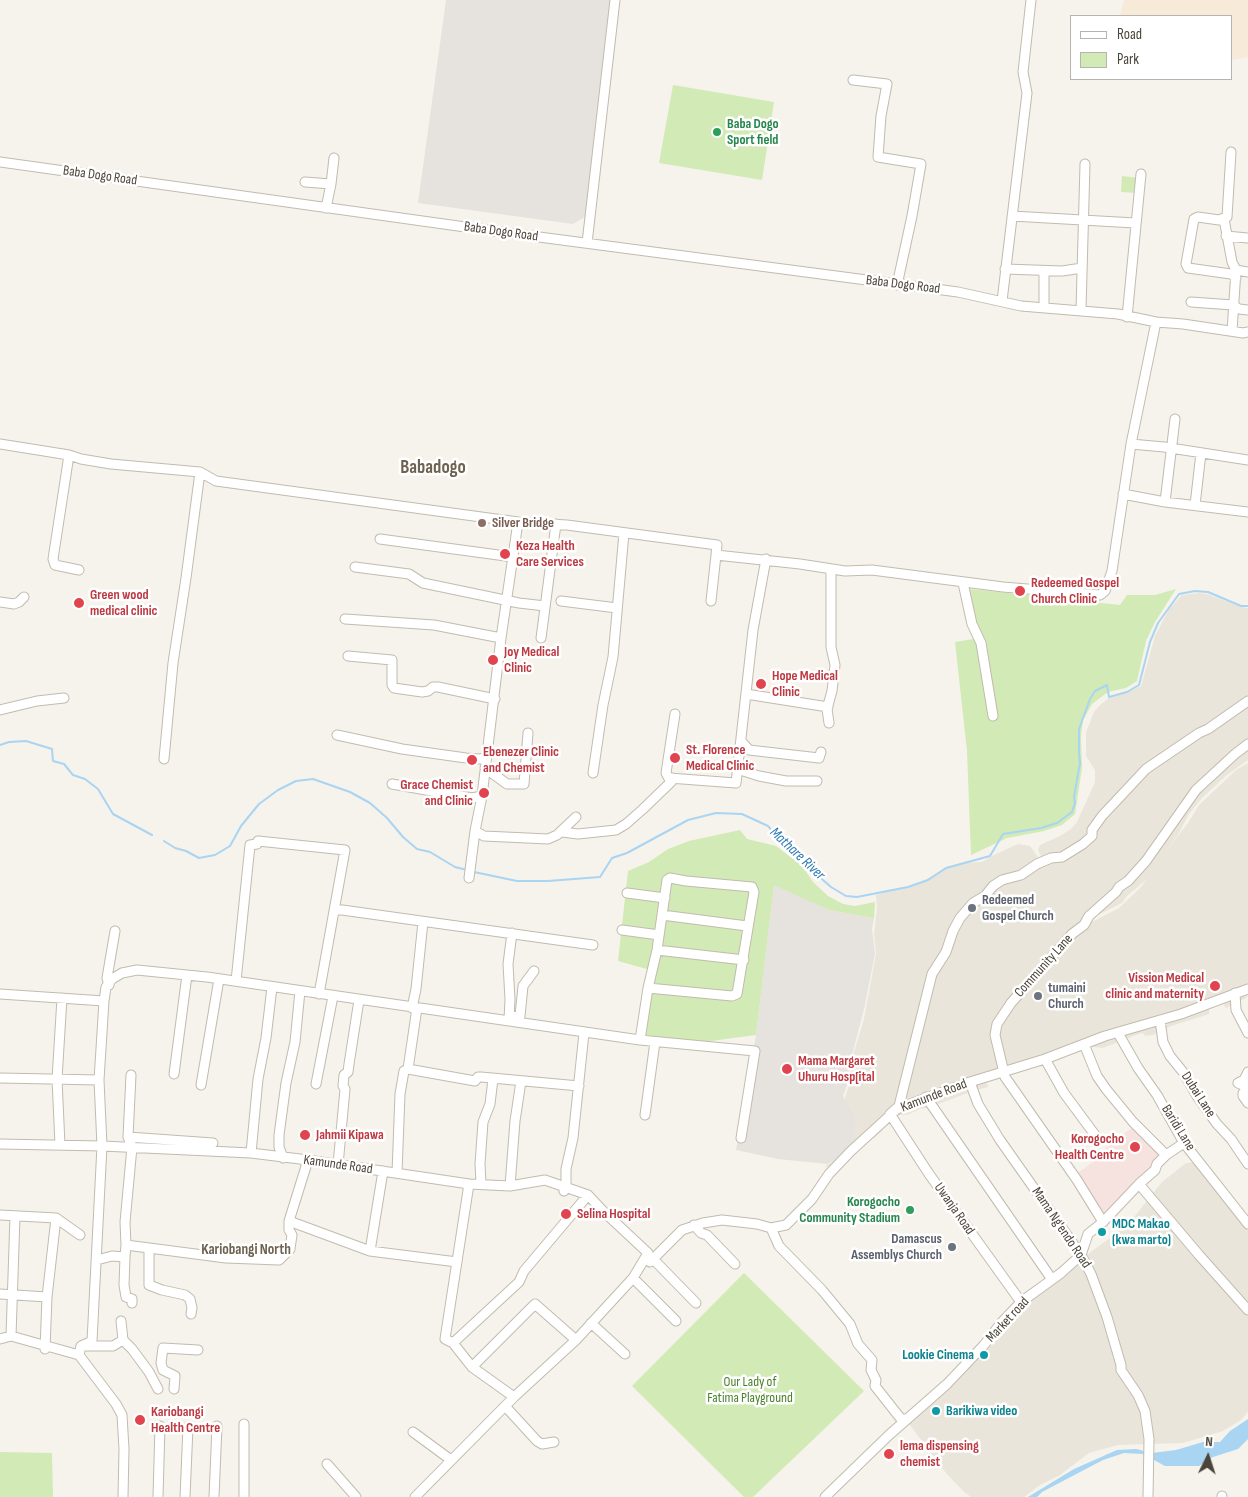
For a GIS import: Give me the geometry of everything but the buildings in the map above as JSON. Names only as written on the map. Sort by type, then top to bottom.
[{"type":"street","points":[[587,243],[615,0]]},
{"type":"street","points":[[1002,301],[1026,94],[1023,72],[1031,0]]},
{"type":"street","points":[[852,80],[887,84],[881,116],[878,157],[921,164],[897,284]]},
{"type":"street","points":[[1231,152],[1228,212],[1227,217],[1224,219],[1226,236],[1236,274],[1232,331]]},
{"type":"street","points":[[326,208],[334,158]]},
{"type":"street","name":"Baba Dogo Road","points":[[0,162],[326,208],[958,292],[1021,306],[1118,314],[1156,322],[1243,333],[1248,332]]},
{"type":"street","points":[[1081,310],[1085,164]]},
{"type":"street","points":[[1127,316],[1141,174]]},
{"type":"street","points":[[305,182],[331,184]]},
{"type":"street","points":[[1012,216],[1135,223]]},
{"type":"street","points":[[1224,219],[1198,217],[1194,219],[1186,264],[1188,268],[1231,274],[1248,272]]},
{"type":"street","points":[[1226,236],[1248,238]]},
{"type":"street","points":[[1005,270],[1062,272],[1082,268]]},
{"type":"street","points":[[1044,271],[1044,307]]},
{"type":"street","points":[[1191,302],[1233,305],[1239,309],[1248,310]]},
{"type":"street","points":[[716,555],[845,571],[872,570],[964,583],[1100,594],[1105,591],[1112,571],[1131,444],[1156,322]]},
{"type":"street","points":[[1165,502],[1175,419]]},
{"type":"street","points":[[0,444],[69,454],[80,459],[111,464],[200,472],[216,480],[518,522],[556,524],[717,546],[711,601]]},
{"type":"street","points":[[1131,444],[1248,460]]},
{"type":"street","points":[[1195,505],[1202,453]]},
{"type":"street","points":[[69,454],[53,559],[55,565],[79,570]]},
{"type":"street","points":[[164,759],[173,663],[200,472]]},
{"type":"street","points":[[1123,494],[1165,502],[1248,512]]},
{"type":"street","points":[[469,877],[475,830],[482,796],[501,638],[518,522]]},
{"type":"street","points":[[541,638],[556,524]]},
{"type":"street","points":[[594,773],[613,657],[624,533]]},
{"type":"street","points":[[380,539],[513,557]]},
{"type":"street","points":[[670,780],[736,783],[753,630],[766,560]]},
{"type":"street","points":[[355,567],[409,574],[423,583],[519,603],[545,606]]},
{"type":"street","points":[[829,723],[828,707],[835,665],[831,647],[831,569]]},
{"type":"street","points":[[964,583],[972,624],[981,643],[993,716]]},
{"type":"street","points":[[0,602],[14,604],[24,597]]},
{"type":"street","points":[[561,601],[617,608]]},
{"type":"street","points":[[345,619],[434,625],[501,638]]},
{"type":"street","points":[[348,656],[392,660],[392,686],[394,688],[427,691],[433,687],[438,687],[495,699]]},
{"type":"street","points":[[746,694],[828,707]]},
{"type":"street","points":[[0,710],[37,701],[64,698]]},
{"type":"street","points":[[890,1114],[899,1106],[932,974],[946,952],[953,931],[964,913],[973,903],[985,896],[1002,880],[1020,875],[1051,858],[1062,857],[1084,844],[1092,836],[1092,830],[1102,816],[1146,769],[1248,701]]},
{"type":"street","points":[[670,780],[666,773],[675,714]]},
{"type":"street","points":[[485,768],[507,784],[524,784],[528,733]]},
{"type":"street","points":[[337,735],[402,749],[466,758],[480,759],[486,757]]},
{"type":"street","points":[[741,741],[749,750],[819,758],[821,752]]},
{"type":"street","name":"Community Lane","points":[[1103,1222],[1077,1180],[1003,1073],[995,1035],[997,1024],[1010,1003],[1072,934],[1084,925],[1090,916],[1119,887],[1128,881],[1146,861],[1196,790],[1248,744]]},
{"type":"street","points":[[737,769],[759,776],[786,781],[817,781]]},
{"type":"street","points":[[562,832],[578,834],[616,830],[626,824],[670,780],[704,776],[725,779]]},
{"type":"street","points":[[392,784],[472,798],[482,796]]},
{"type":"street","points":[[475,830],[484,836],[548,839],[557,835],[576,817]]},
{"type":"street","points":[[236,981],[250,845],[257,844],[258,841],[345,850],[319,994]]},
{"type":"street","points":[[640,1040],[648,988],[657,950],[667,880],[670,878],[752,887],[754,892],[738,994],[734,996],[648,988]]},
{"type":"street","points":[[627,893],[665,898]]},
{"type":"street","points":[[334,909],[593,945]]},
{"type":"street","points":[[662,914],[748,926]]},
{"type":"street","points":[[397,1174],[400,1094],[404,1071],[408,1069],[423,922]]},
{"type":"street","points":[[622,930],[659,935]]},
{"type":"street","points":[[112,979],[109,985],[107,978],[115,931]]},
{"type":"street","points":[[509,1018],[508,964],[512,934]]},
{"type":"street","points":[[657,950],[744,960]]},
{"type":"street","points":[[80,1351],[92,1340],[102,1146],[99,1080],[104,1001],[106,987],[112,979],[122,973],[137,970],[236,981],[414,1008],[509,1018],[584,1033],[655,1042],[755,1051],[741,1138]]},
{"type":"street","points":[[509,1018],[520,1016],[523,986],[534,971]]},
{"type":"street","points":[[174,1074],[187,975]]},
{"type":"street","points":[[201,1085],[219,979]]},
{"type":"street","points":[[251,1153],[258,1079],[266,1038],[272,987]]},
{"type":"street","name":"Kamunde Road","points":[[771,1228],[786,1225],[793,1219],[812,1199],[836,1166],[858,1143],[890,1114],[907,1104],[1248,989]]},
{"type":"street","points":[[283,1158],[278,1147],[279,1135],[286,1083],[295,1042],[300,991]]},
{"type":"street","points":[[1235,993],[1236,1010],[1248,1033]]},
{"type":"street","points":[[0,994],[104,1001]]},
{"type":"street","points":[[316,1084],[333,996]]},
{"type":"street","points":[[60,1145],[57,1079],[62,998]]},
{"type":"street","points":[[338,1165],[346,1089],[343,1086],[344,1075],[348,1072],[359,1000]]},
{"type":"street","name":"Dubai Lane","points":[[1160,1020],[1163,1042],[1170,1056],[1184,1072],[1197,1096],[1248,1164]]},
{"type":"street","points":[[560,1184],[563,1192],[566,1187],[566,1169],[573,1138],[584,1033]]},
{"type":"street","name":"Baridi Lane","points":[[1118,1033],[1138,1068],[1157,1094],[1184,1143],[1246,1221]]},
{"type":"street","points":[[645,1115],[655,1042]]},
{"type":"street","points":[[1084,1044],[1096,1076],[1133,1122],[1166,1155]]},
{"type":"street","points":[[1045,1059],[1064,1093],[1098,1140]]},
{"type":"street","points":[[408,1069],[475,1081],[479,1077],[579,1086]]},
{"type":"street","points":[[1248,1072],[1244,1080],[1238,1083],[1245,1086],[1247,1090],[1243,1093],[1243,1096],[1248,1104]]},
{"type":"street","points":[[131,1075],[128,1137],[132,1146],[125,1222],[124,1285],[126,1298],[132,1299],[132,1303]]},
{"type":"street","points":[[0,1078],[99,1080]]},
{"type":"street","points":[[481,1184],[480,1164],[483,1122],[490,1104],[493,1079]]},
{"type":"street","points":[[510,1186],[521,1081]]},
{"type":"street","name":"Mama Ng'endo Road","points":[[970,1082],[978,1104],[1000,1140],[1081,1255],[1091,1274],[1107,1317],[1124,1376],[1143,1405],[1149,1439],[1148,1497]]},
{"type":"street","points":[[926,1097],[1051,1278]]},
{"type":"street","name":"Uwanja Road","points":[[890,1114],[929,1174],[1021,1302]]},
{"type":"street","points":[[128,1137],[213,1143]]},
{"type":"street","name":"Market road","points":[[826,1497],[854,1467],[947,1384],[1021,1302],[1081,1255],[1088,1234],[1103,1222],[1155,1170],[1166,1155],[1184,1143]]},
{"type":"street","name":"Kamunde Road","points":[[0,1144],[102,1146],[251,1153],[469,1184],[510,1186],[545,1180],[588,1195],[696,1303]]},
{"type":"street","points":[[126,1245],[226,1258],[280,1260],[290,1248],[292,1235],[289,1230],[289,1221],[308,1160]]},
{"type":"street","points":[[370,1251],[383,1171]]},
{"type":"street","points":[[469,1184],[444,1340],[453,1343],[472,1367],[514,1397]]},
{"type":"street","points":[[1139,1184],[1248,1310]]},
{"type":"street","points":[[453,1343],[519,1282],[524,1271],[588,1195]]},
{"type":"street","points":[[0,1215],[56,1218],[80,1235]]},
{"type":"street","points":[[11,1336],[15,1216]]},
{"type":"street","points":[[45,1349],[56,1218]]},
{"type":"street","points":[[415,1497],[514,1397],[576,1340],[633,1278],[650,1256],[682,1230],[694,1225],[722,1220],[757,1224],[771,1228],[779,1246],[822,1290],[850,1324],[858,1344],[872,1360],[871,1370],[876,1380],[875,1386],[901,1419],[907,1419]]},
{"type":"street","points":[[289,1221],[370,1251],[457,1262]]},
{"type":"street","points":[[694,1225],[700,1233],[707,1235],[735,1264]]},
{"type":"street","points":[[149,1248],[149,1284],[162,1290],[186,1295],[190,1299],[191,1314]]},
{"type":"street","points":[[97,1260],[112,1256],[125,1257]]},
{"type":"street","points":[[633,1278],[676,1321]]},
{"type":"street","points":[[0,1294],[48,1297]]},
{"type":"street","points":[[472,1367],[535,1304],[576,1340]]},
{"type":"street","points":[[121,1321],[122,1340],[149,1372],[158,1389]]},
{"type":"street","points":[[591,1323],[626,1354]]},
{"type":"street","points":[[0,1339],[11,1336],[80,1351],[113,1346],[122,1340]]},
{"type":"street","points":[[174,1389],[174,1376],[163,1370],[161,1363],[163,1348],[198,1350]]},
{"type":"street","points":[[80,1351],[122,1415],[124,1449],[123,1497]]},
{"type":"street","points":[[505,1406],[537,1441],[542,1444],[554,1442]]},
{"type":"street","points":[[244,1424],[244,1497]]},
{"type":"street","points":[[158,1497],[160,1426]]},
{"type":"street","points":[[214,1497],[217,1426]]},
{"type":"street","points":[[185,1497],[188,1427]]},
{"type":"street","points":[[413,1432],[451,1460]]},
{"type":"street","points":[[327,1464],[356,1497]]},
{"type":"shaded area","points":[[446,0],[612,0],[588,215],[573,224],[418,203]]},
{"type":"shaded area","points":[[1124,0],[1248,0],[1248,57],[1233,60],[1233,15],[1120,15]]},
{"type":"shaded area","points":[[1199,593],[1248,608],[1248,760],[1227,775],[1202,798],[1189,814],[1179,833],[1166,851],[1188,823],[1199,805],[1236,770],[1248,763],[1248,995],[1246,998],[1226,1008],[1223,1003],[1216,1005],[1209,1009],[1209,1014],[1171,1026],[1153,1035],[1145,1036],[1143,1033],[1103,1048],[1078,1045],[1005,1069],[998,1044],[997,1029],[1014,998],[1088,924],[1119,908],[1147,879],[1126,897],[1122,903],[1082,921],[1082,926],[1069,935],[1006,1004],[999,1014],[994,1036],[1002,1070],[985,1075],[988,1087],[907,1115],[892,1115],[880,1127],[882,1131],[874,1138],[869,1138],[836,1171],[825,1166],[843,1157],[849,1142],[851,1121],[838,1121],[849,1085],[850,1065],[864,1019],[876,954],[874,934],[877,909],[876,895],[920,883],[943,869],[961,863],[982,862],[1018,844],[1030,846],[1042,863],[1043,860],[1038,850],[1040,845],[1071,829],[1077,822],[1095,782],[1095,770],[1086,756],[1086,732],[1094,712],[1110,697],[1123,694],[1141,686],[1155,636],[1169,609],[1182,595]]},
{"type":"shaded area","points":[[774,884],[829,910],[874,918],[872,929],[875,954],[843,1096],[855,1118],[854,1141],[848,1156],[827,1164],[778,1159],[736,1150],[756,1035]]},
{"type":"shaded area","points":[[1134,1126],[1162,1158],[1104,1215],[1076,1174],[1101,1156],[1100,1153]]},
{"type":"shaded area","points":[[1198,1162],[1248,1228],[1248,1412],[1241,1420],[1223,1431],[1183,1443],[1118,1445],[1089,1453],[1060,1475],[1040,1485],[1024,1497],[971,1497],[946,1473],[907,1421],[998,1333],[1019,1309],[1117,1233],[1134,1217],[1162,1182],[1186,1163]]},
{"type":"green space","name":"Baba Dogo Sport field","points":[[673,85],[774,102],[762,180],[659,163]]},
{"type":"green space","points":[[1122,176],[1139,178],[1137,193],[1121,192]]},
{"type":"green space","points":[[970,589],[1120,605],[1127,595],[1155,595],[1176,589],[1155,622],[1146,641],[1137,681],[1126,688],[1108,692],[1092,704],[1083,720],[1081,736],[1082,768],[1075,814],[1062,825],[1044,831],[1007,838],[971,855],[967,751],[955,642],[973,639]]},
{"type":"green space","points":[[740,830],[747,839],[776,846],[802,866],[813,882],[828,896],[843,904],[855,906],[875,902],[874,918],[829,910],[774,885],[756,1035],[651,1049],[640,1028],[654,971],[618,961],[628,871],[649,862],[668,849],[689,841]]},
{"type":"green space","name":"Our Lady of Fatima Playground","points":[[744,1273],[864,1391],[753,1497],[744,1497],[632,1386]]},
{"type":"green space","points":[[0,1452],[52,1453],[53,1497],[0,1497]]},
{"type":"water","points":[[1248,1419],[1248,1439],[1238,1449],[1213,1457],[1199,1466],[1165,1466],[1143,1454],[1124,1453],[1103,1460],[1042,1492],[1037,1497],[1028,1497],[1074,1469],[1117,1450],[1136,1449],[1152,1453],[1176,1450],[1203,1442],[1220,1442],[1230,1431]]},
{"type":"waterway","name":"Mathare River","points":[[474,872],[517,881],[600,877],[612,858],[627,853],[688,820],[716,813],[742,814],[768,826],[778,838],[804,858],[815,873],[831,887],[846,896],[857,897],[908,887],[928,880],[946,868],[990,856],[1003,834],[1041,828],[1057,823],[1072,812],[1075,803],[1074,797],[1080,763],[1079,729],[1090,699],[1095,691],[1107,685],[1109,697],[1127,692],[1139,685],[1150,642],[1158,623],[1179,594],[1195,591],[1208,592],[1241,606],[1248,606]]},
{"type":"waterway","name":"Mathare River","points":[[0,745],[9,742],[26,741],[52,749],[53,761],[64,764],[73,775],[85,779],[98,789],[113,814],[152,835]]},
{"type":"waterway","name":"Mathare River","points":[[164,841],[199,858],[215,855],[230,846],[241,826],[259,804],[278,790],[296,781],[313,779],[350,792],[370,803],[417,849],[430,852],[455,867],[467,870]]},
{"type":"place","name":"Baba Dogo Sport field","points":[[717,132]]},
{"type":"place","name":"Silver Bridge","points":[[482,523]]},
{"type":"place","name":"Keza Health Care Services","points":[[505,554]]},
{"type":"place","name":"Redeemed Gospel Church Clinic","points":[[1020,591]]},
{"type":"place","name":"Green wood medical clinic","points":[[79,603]]},
{"type":"place","name":"Joy Medical Clinic","points":[[493,660]]},
{"type":"place","name":"Hope Medical Clinic","points":[[761,684]]},
{"type":"place","name":"St. Florence Medical Clinic","points":[[675,758]]},
{"type":"place","name":"Ebenezer Clinic and Chemist","points":[[472,760]]},
{"type":"place","name":"Grace Chemist and Clinic","points":[[484,793]]},
{"type":"place","name":"Redeemed Gospel Church","points":[[972,908]]},
{"type":"place","name":"Vission Medical clinic and maternity","points":[[1215,986]]},
{"type":"place","name":"tumaini Church","points":[[1038,996]]},
{"type":"place","name":"Mama Margaret Uhuru Hosp[ital","points":[[787,1069]]},
{"type":"place","name":"Jahmii Kipawa","points":[[305,1135]]},
{"type":"place","name":"Korogocho Health Centre","points":[[1135,1147]]},
{"type":"place","name":"Korogocho Community Stadium","points":[[910,1210]]},
{"type":"place","name":"Selina Hospital","points":[[566,1214]]},
{"type":"place","name":"MDC Makao (kwa marto)","points":[[1102,1232]]},
{"type":"place","name":"Damascus Assemblys Church","points":[[952,1247]]},
{"type":"place","name":"Lookie Cinema","points":[[984,1355]]},
{"type":"place","name":"Barikiwa video","points":[[936,1411]]},
{"type":"place","name":"Kariobangi Health Centre","points":[[140,1420]]},
{"type":"place","name":"lema dispensing chemist","points":[[889,1454]]},
{"type":"district","name":"Babadogo","points":[[433,468]]},
{"type":"district","name":"Kariobangi North","points":[[246,1250]]}]
